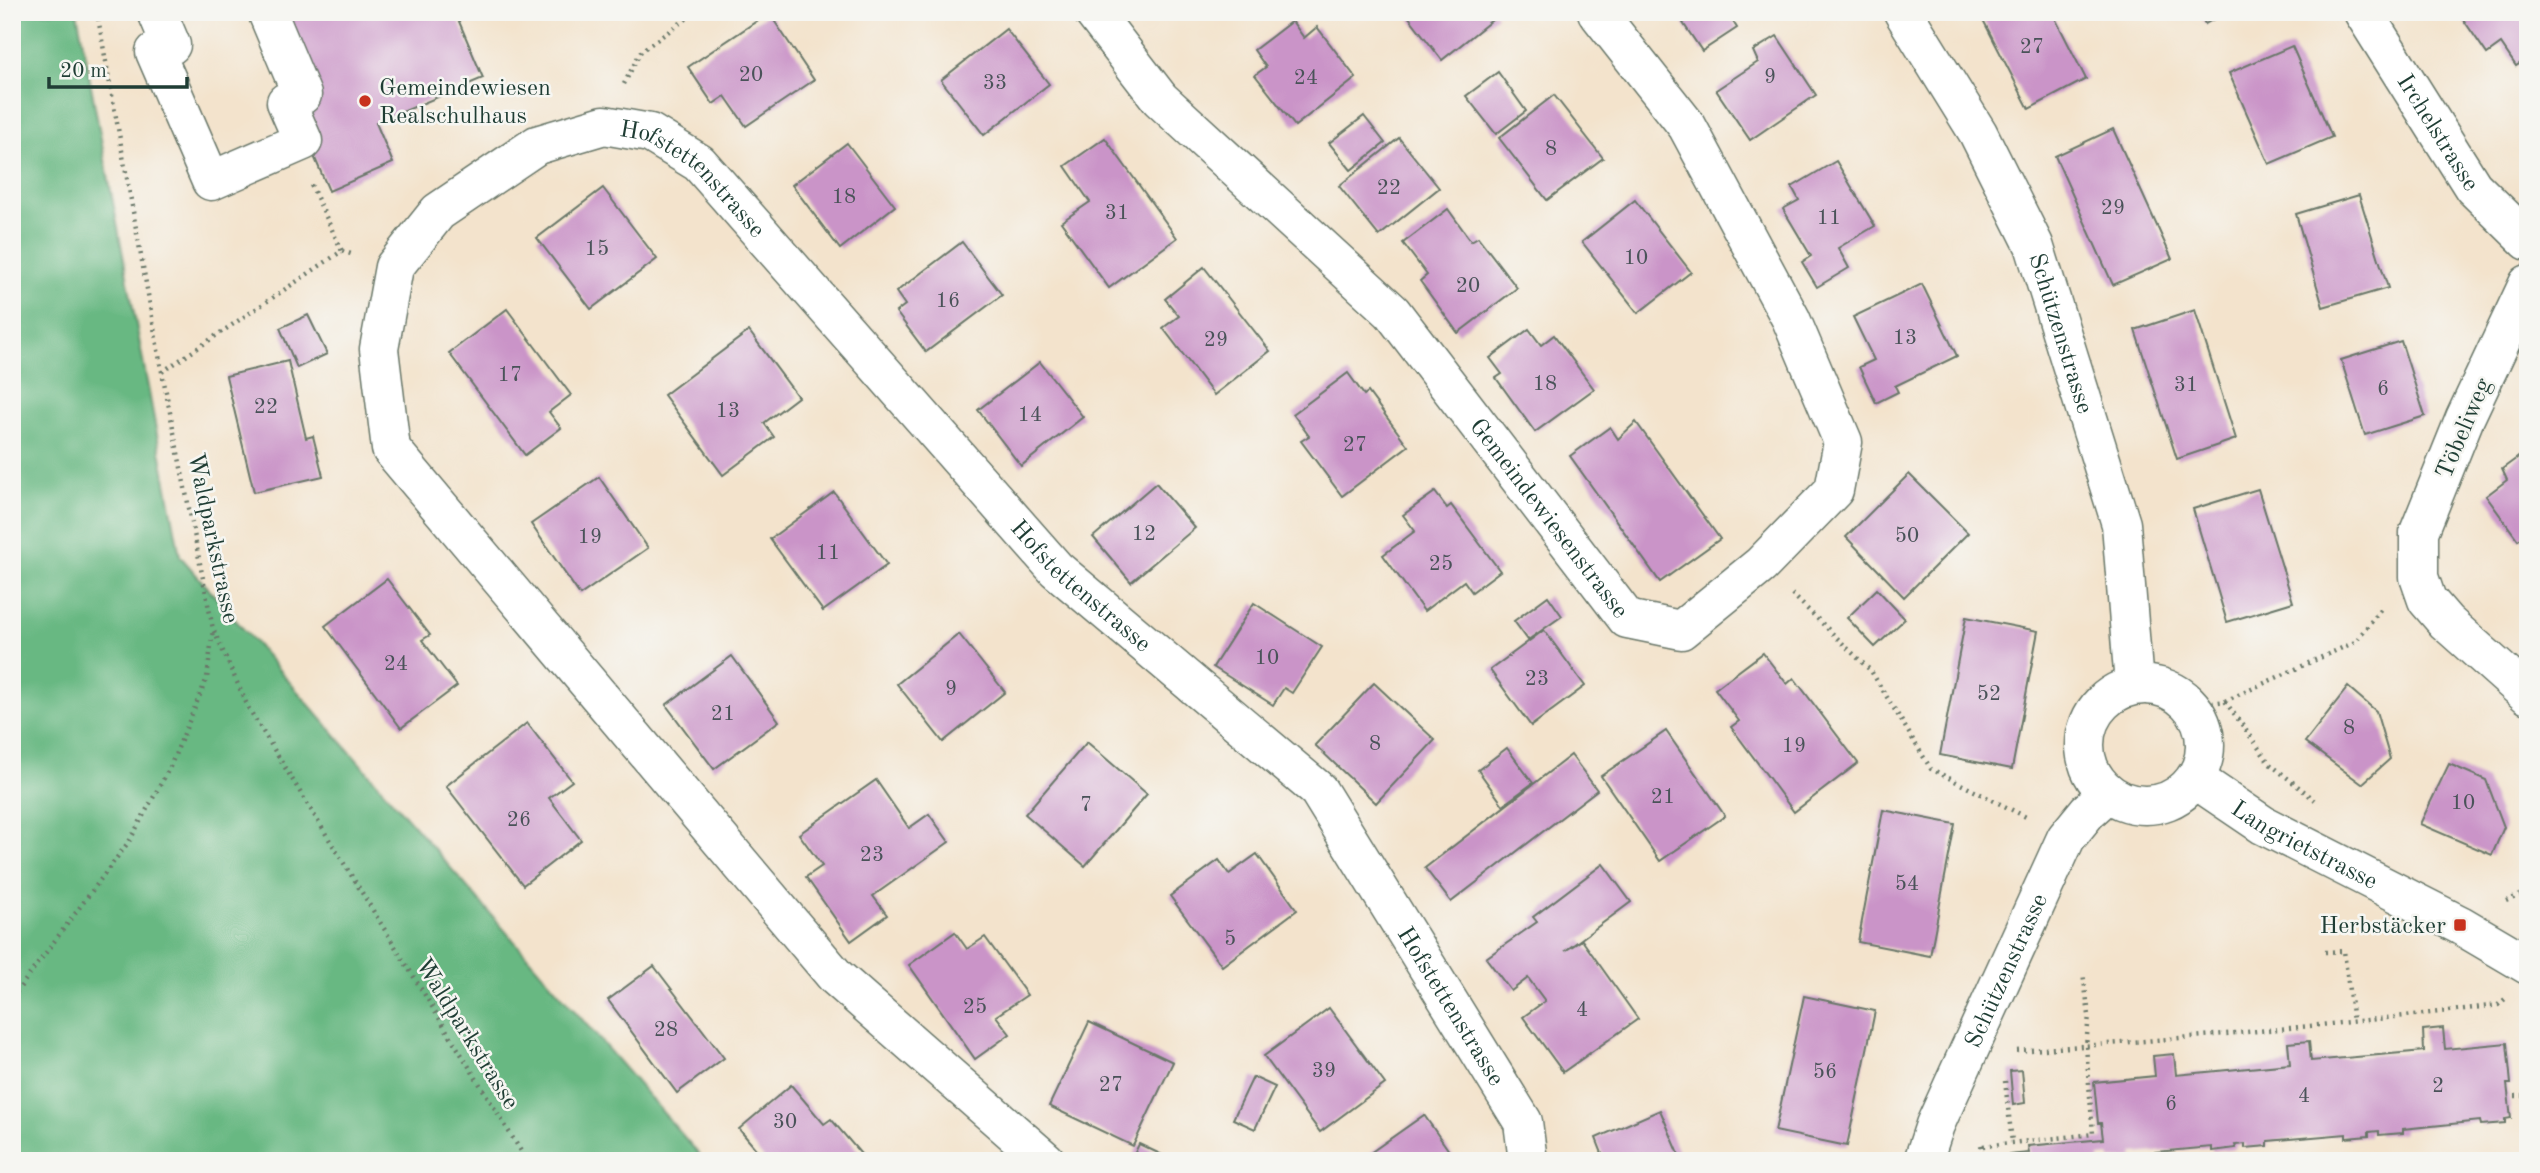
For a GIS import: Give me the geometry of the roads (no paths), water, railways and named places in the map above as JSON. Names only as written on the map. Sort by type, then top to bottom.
[{"type":"street","points":[[157,12],[171,46],[155,52],[211,181],[303,141],[286,102],[302,95],[267,12]]},
{"type":"street","name":"Gemeindewiesenstrasse","points":[[1093,12],[1160,99],[1392,312],[1627,619],[1681,630],[1761,565],[1833,490],[1843,442],[1791,319],[1687,126],[1597,12]]},
{"type":"street","name":"Schützenstrasse","points":[[1903,12],[1978,133],[2034,245],[2121,524],[2134,685]]},
{"type":"street","name":"Irchelstrasse","points":[[2363,12],[2473,187],[2528,241]]},
{"type":"street","name":"Hofstettenstrasse","points":[[1046,1161],[836,977],[391,449],[380,349],[394,267],[438,212],[537,145],[604,125],[650,133],[699,163],[1056,569],[1318,790],[1524,1122],[1528,1161]]},
{"type":"street","name":"Töbeliweg","points":[[2528,284],[2465,418],[2419,532],[2419,577],[2427,600],[2446,622],[2528,695]]},
{"type":"street","points":[[2134,685],[2155,685],[2208,703],[2201,724],[2205,743],[2203,762],[2195,779],[2181,793],[2164,802],[2144,805],[2125,802],[2108,793],[2095,778],[2087,760],[2084,740],[2089,721],[2100,704],[2116,692],[2134,685]]},
{"type":"street","name":"Langrietstrasse","points":[[2195,779],[2263,825],[2460,925],[2528,964]]},
{"type":"street","name":"Schützenstrasse","points":[[1923,1161],[1935,1125],[2066,838],[2088,811],[2108,793]]},
{"type":"place","name":"Gemeindewiesen Realschulhaus","points":[[365,101]]},
{"type":"place","name":"Herbstäcker","points":[[2460,925]]}]
